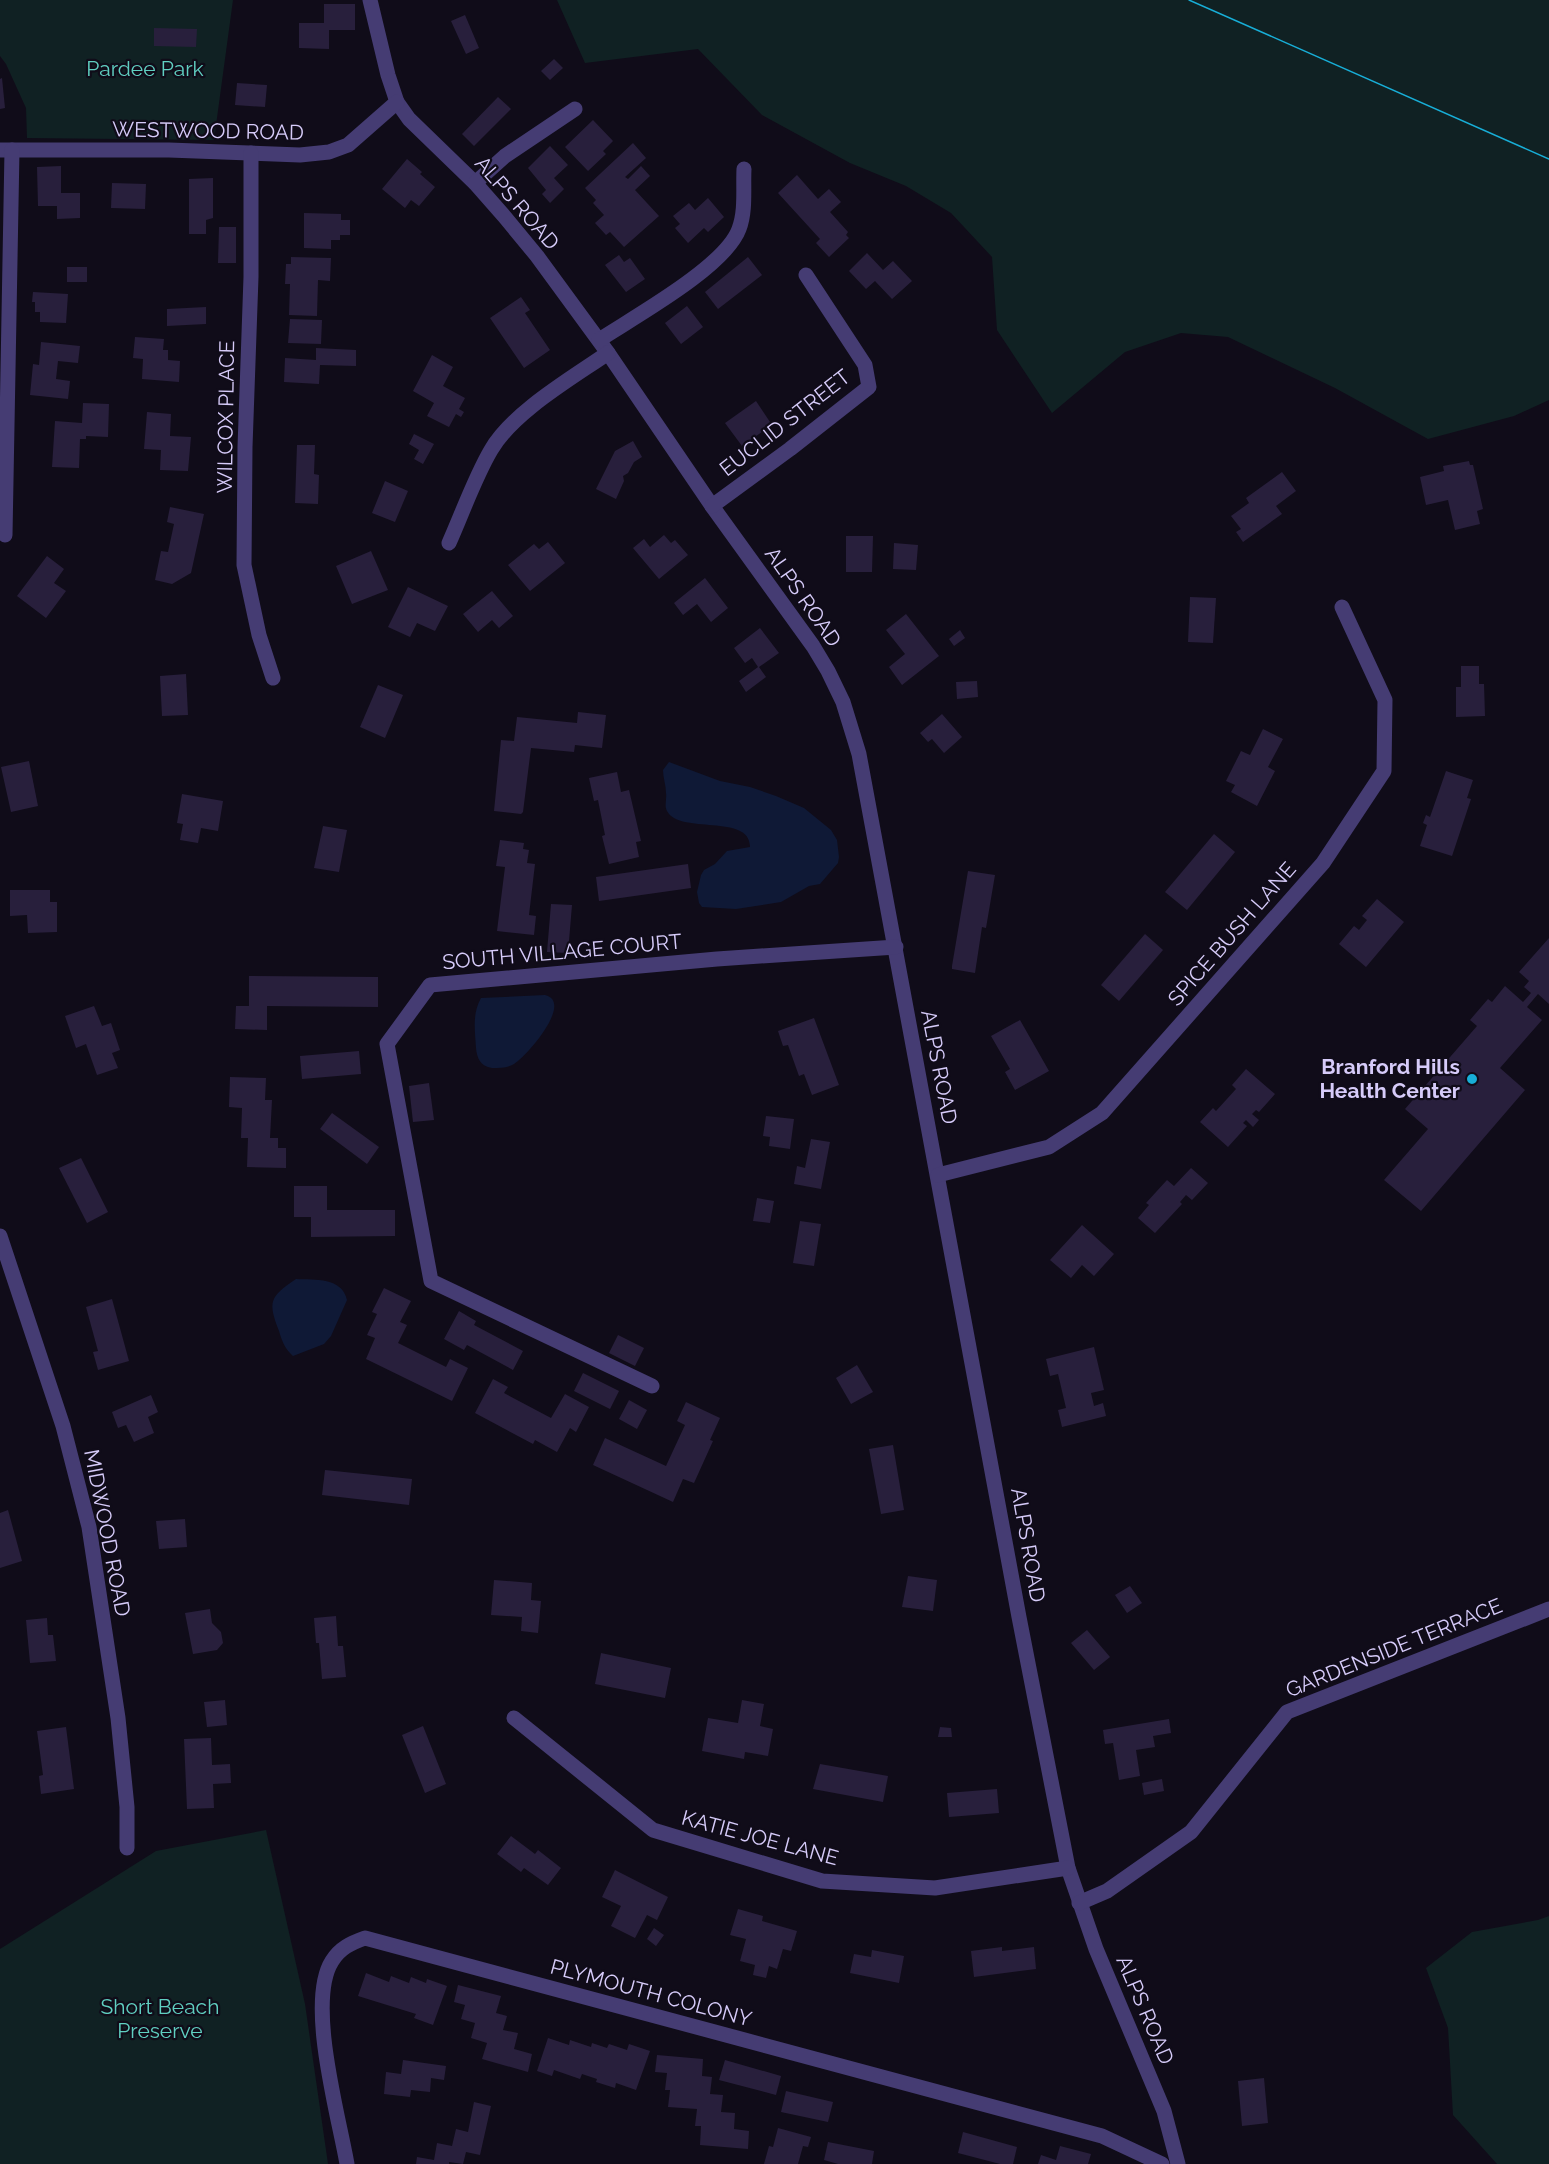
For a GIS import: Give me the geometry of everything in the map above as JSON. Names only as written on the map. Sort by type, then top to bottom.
[{"type":"street","points":[[370,0],[397,102]]},
{"type":"street","name":"WESTWOOD ROAD","points":[[6,150],[169,150],[300,155],[329,152],[348,145],[397,102]]},
{"type":"street","name":"ALPS ROAD","points":[[397,102],[409,119],[475,183],[537,256],[599,340],[712,506],[796,621],[828,671],[843,702],[859,753],[1019,1617],[1068,1868],[1079,1903],[1120,2008],[1164,2111],[1178,2164]]},
{"type":"street","points":[[475,183],[505,156],[575,109]]},
{"type":"street","points":[[5,536],[6,150]]},
{"type":"street","name":"WILCOX PLACE","points":[[251,153],[244,565],[259,635],[273,678]]},
{"type":"street","points":[[599,340],[706,269],[730,245],[739,230],[743,214],[744,169]]},
{"type":"street","name":"EUCLID STREET","points":[[712,506],[869,387],[865,365],[806,275]]},
{"type":"street","points":[[449,543],[491,450],[504,433],[556,389],[608,353]]},
{"type":"street","name":"SPICE BUSH LANE","points":[[938,1175],[1049,1147],[1102,1113],[1323,863],[1384,771],[1385,700],[1342,608]]},
{"type":"street","name":"SOUTH VILLAGE COURT","points":[[652,1386],[431,1281],[387,1044],[430,985],[717,959],[896,946]]},
{"type":"street","name":"MIDWOOD ROAD","points":[[0,1236],[63,1426],[89,1527],[118,1718],[127,1807],[127,1848]]},
{"type":"street","name":"GARDENSIDE TERRACE","points":[[1079,1903],[1107,1891],[1191,1832],[1287,1712],[1549,1609]]},
{"type":"street","name":"KATIE JOE LANE","points":[[514,1719],[653,1830],[822,1881],[935,1888],[1068,1868]]},
{"type":"street","name":"PLYMOUTH COLONY","points":[[347,2164],[323,2032],[324,1984],[332,1962],[348,1944],[365,1938],[1102,2136],[1162,2164]]},
{"type":"green space","name":"Pardee Park","points":[[0,0],[233,0],[214,140],[27,138],[26,108],[0,56]]},
{"type":"green space","points":[[557,0],[1549,0],[1549,400],[1514,416],[1428,439],[1335,388],[1228,337],[1181,333],[1125,352],[1052,413],[997,330],[992,257],[951,213],[906,186],[850,163],[762,115],[698,49],[585,63]]},
{"type":"green space","name":"Short Beach Preserve","points":[[266,1830],[305,2004],[328,2164],[0,2164],[0,1949],[156,1851]]},
{"type":"green space","points":[[1549,1916],[1549,2164],[1497,2164],[1453,2115],[1448,2028],[1426,1968],[1472,1932]]},
{"type":"water","points":[[669,762],[720,781],[750,787],[804,808],[831,830],[837,840],[838,863],[820,884],[809,886],[781,902],[736,909],[702,907],[697,892],[704,870],[715,864],[727,851],[750,847],[747,837],[739,830],[685,822],[674,818],[667,811],[663,770]]},
{"type":"water","points":[[545,995],[553,1000],[554,1008],[551,1018],[528,1051],[509,1066],[492,1068],[482,1063],[476,1052],[475,1028],[476,1010],[481,998]]},
{"type":"water","points":[[296,1279],[327,1281],[340,1287],[347,1300],[331,1336],[324,1344],[293,1356],[283,1341],[272,1307],[280,1291]]},
{"type":"building","points":[[324,4],[355,4],[355,30],[329,30],[329,49],[299,48],[299,23],[324,23]]},
{"type":"building","points":[[465,15],[479,48],[466,54],[451,21]]},
{"type":"building","points":[[154,28],[197,29],[196,47],[154,46]]},
{"type":"building","points":[[554,59],[563,68],[550,80],[541,71]]},
{"type":"building","points":[[2,78],[5,108],[0,109],[0,79]]},
{"type":"building","points":[[237,83],[267,85],[265,107],[235,105]]},
{"type":"building","points":[[498,97],[511,109],[474,146],[462,134]]},
{"type":"building","points":[[593,120],[613,141],[603,151],[606,154],[588,171],[565,147]]},
{"type":"building","points":[[633,143],[646,158],[625,177],[628,179],[641,166],[650,176],[635,190],[659,216],[624,247],[610,232],[606,235],[595,223],[604,215],[593,203],[596,200],[585,188]]},
{"type":"building","points":[[550,146],[568,165],[554,178],[564,189],[550,203],[542,194],[546,190],[528,168]]},
{"type":"building","points":[[407,159],[435,187],[419,206],[411,200],[405,208],[382,189]]},
{"type":"building","points":[[61,166],[61,193],[80,193],[80,218],[57,219],[57,206],[38,206],[37,167]]},
{"type":"building","points":[[797,175],[818,199],[829,189],[841,202],[830,212],[848,232],[846,235],[849,238],[829,257],[816,243],[820,239],[778,193]]},
{"type":"building","points":[[213,178],[213,218],[206,220],[206,234],[189,234],[189,179]]},
{"type":"building","points":[[112,183],[146,184],[145,209],[111,208]]},
{"type":"building","points":[[708,198],[724,217],[708,232],[704,228],[688,243],[675,228],[680,224],[673,216],[689,203],[695,210]]},
{"type":"building","points":[[304,213],[341,214],[341,220],[350,220],[350,235],[340,235],[340,240],[331,240],[331,249],[304,248]]},
{"type":"building","points":[[219,227],[236,227],[236,263],[218,263]]},
{"type":"building","points":[[867,253],[883,270],[893,261],[912,281],[892,299],[875,281],[866,289],[849,271]]},
{"type":"building","points":[[619,255],[624,262],[630,258],[645,279],[626,292],[605,265]]},
{"type":"building","points":[[291,257],[331,258],[330,281],[318,280],[317,316],[289,315],[290,284],[285,284],[286,264],[291,264]]},
{"type":"building","points":[[748,257],[762,275],[718,309],[705,292]]},
{"type":"building","points":[[67,267],[87,267],[87,282],[67,282]]},
{"type":"building","points":[[33,292],[68,294],[66,323],[40,322],[40,312],[35,312],[35,302],[32,302]]},
{"type":"building","points":[[521,297],[530,310],[525,313],[550,350],[524,368],[490,318]]},
{"type":"building","points":[[687,306],[703,327],[681,344],[665,323]]},
{"type":"building","points":[[206,307],[206,324],[167,326],[167,309]]},
{"type":"building","points":[[290,319],[322,320],[321,344],[288,343]]},
{"type":"building","points":[[135,337],[164,339],[163,350],[168,350],[168,360],[180,361],[179,382],[142,379],[143,359],[133,358]]},
{"type":"building","points":[[41,342],[80,346],[78,363],[58,361],[56,379],[70,381],[68,399],[30,395],[33,364],[39,365]]},
{"type":"building","points":[[316,348],[356,350],[356,366],[320,365],[319,384],[284,382],[285,358],[316,360]]},
{"type":"building","points":[[432,355],[453,367],[443,386],[465,398],[459,409],[464,412],[461,417],[456,414],[449,427],[427,416],[434,403],[413,391]]},
{"type":"building","points":[[756,401],[772,425],[742,446],[725,423]]},
{"type":"building","points":[[83,403],[109,404],[108,437],[86,436],[86,439],[80,439],[79,468],[52,467],[55,421],[82,423]]},
{"type":"building","points":[[147,412],[171,414],[170,436],[191,437],[188,471],[160,470],[161,450],[144,449]]},
{"type":"building","points":[[414,434],[434,444],[423,464],[414,459],[419,450],[409,444]]},
{"type":"building","points":[[633,441],[642,457],[634,462],[628,473],[623,476],[624,481],[616,499],[596,489],[615,451]]},
{"type":"building","points":[[297,445],[315,445],[314,474],[319,475],[318,504],[295,503]]},
{"type":"building","points":[[1469,461],[1470,465],[1473,465],[1483,509],[1477,511],[1480,524],[1455,530],[1448,500],[1426,505],[1420,477],[1444,471],[1443,466]]},
{"type":"building","points":[[1282,472],[1296,491],[1276,506],[1282,514],[1243,542],[1236,532],[1241,529],[1231,516],[1249,503],[1246,498]]},
{"type":"building","points":[[385,481],[408,491],[395,522],[372,513]]},
{"type":"building","points":[[170,507],[204,514],[191,573],[172,584],[155,580],[161,551],[168,552],[174,524],[167,522]]},
{"type":"building","points":[[664,535],[671,543],[675,540],[688,555],[659,579],[633,548],[644,539],[650,547]]},
{"type":"building","points":[[846,536],[873,536],[872,572],[846,572]]},
{"type":"building","points":[[548,542],[565,563],[530,591],[508,565],[534,544],[539,549]]},
{"type":"building","points":[[894,543],[918,545],[916,570],[893,569]]},
{"type":"building","points":[[371,551],[388,590],[352,604],[336,566]]},
{"type":"building","points":[[47,556],[64,569],[54,583],[66,591],[46,618],[17,596]]},
{"type":"building","points":[[705,578],[728,608],[711,622],[697,604],[683,615],[674,603]]},
{"type":"building","points":[[408,587],[448,606],[435,631],[417,623],[410,637],[388,627]]},
{"type":"building","points":[[492,591],[513,616],[499,628],[492,620],[478,632],[463,614]]},
{"type":"building","points":[[1190,597],[1216,598],[1213,643],[1188,642]]},
{"type":"building","points":[[906,614],[939,656],[902,685],[889,667],[905,654],[886,630]]},
{"type":"building","points":[[760,628],[779,653],[759,667],[766,677],[746,692],[739,681],[758,667],[752,658],[745,663],[734,648]]},
{"type":"building","points":[[960,630],[965,638],[954,646],[949,639]]},
{"type":"building","points":[[1461,666],[1479,666],[1479,684],[1484,684],[1485,716],[1456,717],[1456,687],[1461,687]]},
{"type":"building","points":[[186,674],[188,715],[162,716],[160,676]]},
{"type":"building","points":[[977,681],[978,697],[957,699],[956,682]]},
{"type":"building","points":[[378,685],[403,695],[385,738],[360,727]]},
{"type":"building","points":[[578,712],[606,715],[602,748],[575,745],[574,752],[531,748],[523,812],[521,814],[494,811],[501,740],[514,741],[517,717],[577,723]]},
{"type":"building","points":[[942,714],[962,737],[944,753],[932,739],[928,742],[920,733]]},
{"type":"building","points":[[1263,729],[1283,739],[1268,767],[1275,771],[1257,806],[1231,792],[1235,785],[1226,781],[1241,751],[1250,755]]},
{"type":"building","points":[[29,761],[38,806],[11,812],[1,767]]},
{"type":"building","points":[[1446,771],[1473,780],[1467,798],[1471,799],[1452,856],[1420,846],[1427,825],[1423,823],[1426,815],[1430,817]]},
{"type":"building","points":[[617,772],[621,792],[629,790],[641,841],[636,842],[639,857],[609,864],[602,836],[605,835],[598,800],[594,801],[589,778]]},
{"type":"building","points":[[182,794],[223,801],[218,831],[201,828],[198,843],[180,840],[183,824],[177,823]]},
{"type":"building","points":[[323,826],[347,830],[339,872],[314,868]]},
{"type":"building","points":[[1214,834],[1235,852],[1187,910],[1165,892]]},
{"type":"building","points":[[500,840],[524,843],[523,849],[529,850],[527,863],[535,864],[529,915],[536,916],[534,935],[497,931],[505,867],[496,866]]},
{"type":"building","points":[[688,864],[691,888],[599,901],[596,877]]},
{"type":"building","points":[[968,871],[995,875],[986,928],[982,927],[975,973],[952,969]]},
{"type":"building","points":[[10,890],[50,890],[50,902],[57,902],[57,932],[28,933],[27,915],[10,916]]},
{"type":"building","points":[[1377,899],[1404,922],[1366,967],[1339,944],[1354,926],[1359,930],[1367,920],[1362,916]]},
{"type":"building","points":[[551,904],[572,905],[568,953],[547,952]]},
{"type":"building","points":[[1145,934],[1163,950],[1119,1001],[1101,985]]},
{"type":"building","name":"Branford Hills Health Center","points":[[1549,938],[1549,1004],[1538,994],[1527,1007],[1542,1020],[1500,1068],[1525,1090],[1421,1211],[1384,1180],[1428,1129],[1405,1109],[1477,1026],[1470,1020],[1488,999],[1492,1002],[1505,986],[1523,1002],[1531,993],[1524,987],[1529,981],[1519,972]]},
{"type":"building","points":[[249,976],[378,977],[378,1007],[267,1006],[267,1030],[235,1029],[236,1006],[249,1006]]},
{"type":"building","points":[[94,1006],[102,1026],[111,1023],[120,1050],[112,1053],[118,1068],[97,1075],[86,1044],[76,1048],[65,1016]]},
{"type":"building","points":[[814,1018],[839,1085],[812,1095],[804,1074],[799,1076],[788,1045],[783,1046],[778,1031]]},
{"type":"building","points":[[1020,1020],[1049,1071],[1015,1090],[1005,1072],[1010,1069],[991,1036]]},
{"type":"building","points":[[359,1051],[361,1074],[302,1079],[300,1056]]},
{"type":"building","points":[[1246,1069],[1275,1094],[1259,1112],[1256,1110],[1252,1114],[1259,1120],[1253,1127],[1246,1120],[1243,1123],[1247,1126],[1228,1147],[1200,1122],[1213,1108],[1216,1111],[1236,1089],[1232,1085]]},
{"type":"building","points":[[230,1077],[266,1078],[265,1100],[272,1100],[270,1138],[278,1138],[278,1148],[286,1148],[286,1168],[247,1167],[248,1138],[241,1138],[242,1108],[229,1107]]},
{"type":"building","points":[[429,1083],[434,1120],[413,1122],[409,1086]]},
{"type":"building","points":[[332,1113],[379,1147],[367,1164],[320,1129]]},
{"type":"building","points":[[766,1116],[794,1119],[790,1149],[769,1146],[770,1137],[763,1136]]},
{"type":"building","points":[[811,1139],[830,1142],[821,1189],[794,1184],[797,1166],[805,1168]]},
{"type":"building","points":[[81,1158],[108,1212],[87,1223],[59,1168]]},
{"type":"building","points":[[1191,1168],[1208,1183],[1192,1200],[1186,1195],[1180,1202],[1182,1204],[1155,1233],[1138,1218],[1149,1205],[1146,1203],[1167,1180],[1174,1186]]},
{"type":"building","points":[[294,1186],[327,1186],[327,1210],[395,1210],[395,1236],[311,1237],[311,1217],[294,1217]]},
{"type":"building","points":[[757,1198],[774,1201],[770,1223],[753,1221]]},
{"type":"building","points":[[800,1221],[821,1224],[814,1266],[793,1263]]},
{"type":"building","points":[[1082,1225],[1114,1254],[1094,1276],[1082,1265],[1071,1278],[1050,1260]]},
{"type":"building","points":[[384,1288],[411,1301],[400,1322],[407,1325],[398,1343],[446,1367],[450,1359],[468,1368],[452,1401],[366,1359],[375,1338],[367,1335],[377,1314],[372,1312]]},
{"type":"building","points":[[112,1299],[129,1361],[98,1370],[93,1352],[98,1351],[86,1307]]},
{"type":"building","points":[[459,1311],[476,1321],[474,1325],[523,1351],[513,1370],[467,1345],[464,1350],[444,1339]]},
{"type":"building","points":[[618,1335],[644,1348],[635,1366],[609,1353]]},
{"type":"building","points":[[1094,1347],[1104,1390],[1091,1393],[1094,1406],[1103,1403],[1106,1416],[1062,1427],[1058,1410],[1066,1408],[1058,1374],[1050,1376],[1046,1359]]},
{"type":"building","points":[[857,1365],[873,1392],[851,1404],[836,1378]]},
{"type":"building","points":[[583,1373],[619,1391],[610,1409],[574,1391]]},
{"type":"building","points":[[493,1379],[508,1387],[504,1393],[551,1418],[565,1394],[589,1407],[576,1432],[570,1428],[557,1452],[535,1440],[533,1444],[475,1413]]},
{"type":"building","points":[[151,1395],[158,1412],[148,1417],[154,1433],[134,1442],[126,1425],[118,1428],[112,1412]]},
{"type":"building","points":[[629,1400],[647,1410],[637,1429],[619,1419]]},
{"type":"building","points":[[686,1402],[720,1418],[710,1440],[713,1441],[694,1483],[683,1479],[673,1502],[593,1465],[605,1438],[666,1466],[685,1425],[677,1421]]},
{"type":"building","points":[[893,1445],[904,1510],[881,1514],[869,1449]]},
{"type":"building","points":[[325,1470],[412,1479],[409,1505],[322,1495]]},
{"type":"building","points":[[8,1510],[22,1561],[0,1568],[0,1513]]},
{"type":"building","points":[[185,1519],[187,1547],[159,1549],[156,1521]]},
{"type":"building","points":[[908,1576],[937,1580],[933,1611],[902,1607]]},
{"type":"building","points":[[494,1580],[532,1583],[531,1600],[541,1601],[538,1633],[521,1631],[522,1617],[491,1615]]},
{"type":"building","points":[[1130,1586],[1142,1603],[1127,1613],[1115,1595]]},
{"type":"building","points":[[210,1609],[212,1623],[221,1632],[223,1643],[217,1650],[193,1654],[185,1613]]},
{"type":"building","points":[[336,1616],[338,1646],[343,1646],[346,1677],[322,1679],[314,1618]]},
{"type":"building","points":[[47,1618],[48,1635],[53,1635],[56,1661],[30,1663],[26,1620]]},
{"type":"building","points":[[1087,1630],[1110,1657],[1094,1670],[1071,1643]]},
{"type":"building","points":[[601,1653],[671,1668],[665,1698],[595,1684]]},
{"type":"building","points":[[225,1700],[227,1725],[207,1727],[204,1702]]},
{"type":"building","points":[[742,1700],[764,1704],[760,1726],[773,1729],[768,1756],[745,1752],[744,1759],[702,1751],[708,1718],[738,1723]]},
{"type":"building","points":[[1169,1719],[1171,1733],[1153,1736],[1155,1747],[1136,1750],[1140,1776],[1119,1780],[1113,1743],[1105,1744],[1103,1730]]},
{"type":"building","points":[[423,1726],[446,1784],[425,1793],[402,1735]]},
{"type":"building","points":[[66,1727],[74,1789],[41,1794],[39,1776],[43,1775],[37,1731]]},
{"type":"building","points":[[940,1727],[951,1728],[952,1737],[938,1737]]},
{"type":"building","points":[[211,1738],[212,1765],[230,1764],[231,1783],[213,1784],[214,1808],[187,1809],[184,1739]]},
{"type":"building","points":[[820,1764],[888,1776],[883,1802],[813,1789]]},
{"type":"building","points":[[1162,1779],[1164,1791],[1144,1795],[1142,1783]]},
{"type":"building","points":[[997,1789],[999,1813],[949,1817],[947,1793]]},
{"type":"building","points":[[511,1836],[535,1854],[538,1850],[561,1868],[548,1885],[524,1868],[521,1872],[497,1854]]},
{"type":"building","points":[[615,1870],[668,1897],[657,1920],[647,1915],[635,1938],[611,1926],[621,1906],[602,1897]]},
{"type":"building","points":[[738,1909],[763,1916],[762,1921],[797,1931],[791,1951],[783,1949],[777,1969],[769,1966],[766,1978],[753,1975],[755,1965],[740,1961],[746,1939],[730,1935]]},
{"type":"building","points":[[654,1928],[664,1935],[656,1946],[647,1939]]},
{"type":"building","points":[[1002,1947],[1002,1951],[1034,1947],[1036,1969],[974,1977],[971,1951]]},
{"type":"building","points":[[872,1950],[904,1956],[899,1983],[850,1973],[854,1954],[871,1957]]},
{"type":"building","points":[[366,1973],[389,1982],[391,1976],[409,1983],[411,1977],[426,1983],[427,1979],[447,1986],[433,2025],[414,2018],[416,2014],[358,1996]]},
{"type":"building","points":[[458,1985],[501,1996],[496,2013],[507,2016],[503,2030],[518,2033],[514,2049],[532,2054],[528,2072],[482,2059],[487,2043],[471,2038],[475,2023],[461,2019],[465,2005],[454,2002]]},
{"type":"building","points":[[548,2038],[569,2045],[570,2040],[591,2047],[592,2043],[607,2048],[609,2044],[627,2050],[629,2044],[650,2051],[636,2090],[616,2083],[615,2088],[596,2082],[597,2079],[582,2074],[580,2079],[554,2070],[552,2076],[537,2071]]},
{"type":"building","points":[[657,2055],[703,2059],[702,2076],[712,2077],[710,2094],[723,2095],[721,2112],[735,2113],[734,2129],[749,2131],[748,2149],[700,2145],[701,2126],[695,2126],[697,2109],[668,2107],[670,2090],[665,2090],[667,2073],[655,2072]]},
{"type":"building","points":[[403,2060],[446,2066],[444,2080],[431,2078],[430,2092],[411,2090],[410,2097],[384,2094],[386,2072],[401,2074]]},
{"type":"building","points":[[725,2060],[781,2076],[776,2095],[719,2080]]},
{"type":"building","points":[[1264,2078],[1268,2123],[1242,2126],[1238,2081]]},
{"type":"building","points":[[786,2091],[833,2102],[828,2122],[781,2112]]},
{"type":"building","points":[[474,2102],[491,2106],[480,2155],[466,2152],[463,2164],[449,2162],[449,2164],[416,2164],[417,2157],[434,2160],[437,2143],[452,2146],[456,2129],[468,2132]]},
{"type":"building","points":[[778,2128],[811,2137],[808,2147],[803,2146],[798,2164],[764,2164],[769,2146],[773,2147]]},
{"type":"building","points":[[963,2132],[1017,2147],[1013,2164],[1000,2164],[958,2153]]},
{"type":"building","points":[[828,2142],[874,2151],[872,2164],[838,2164],[824,2160]]},
{"type":"building","points":[[1060,2146],[1091,2154],[1088,2164],[1038,2164],[1041,2155],[1056,2160]]},
{"type":"tram line","points":[[1189,0],[1549,159]]},
{"type":"place","name":"Branford Hills Health Center","points":[[1472,1079]]}]
